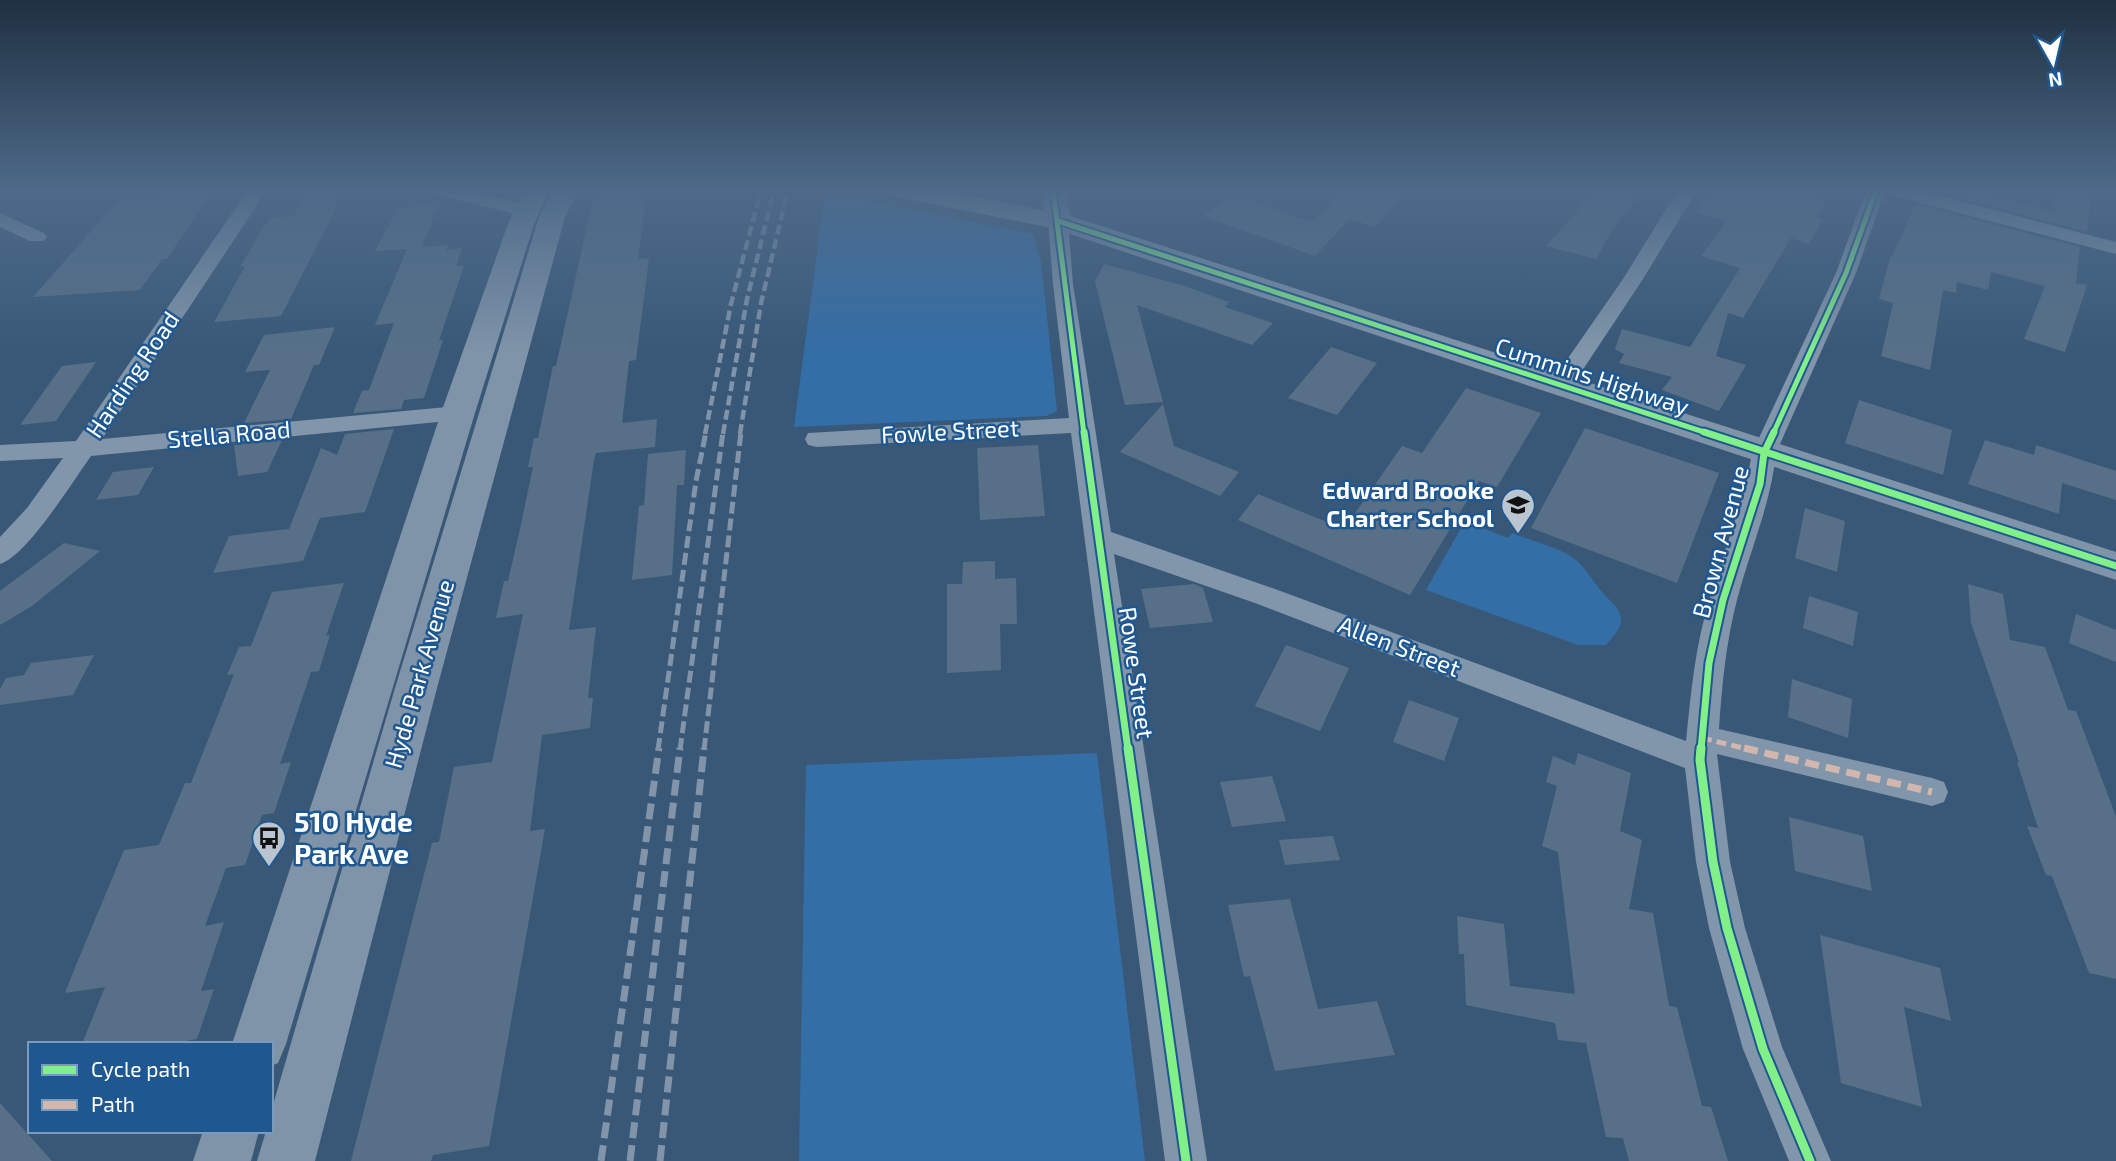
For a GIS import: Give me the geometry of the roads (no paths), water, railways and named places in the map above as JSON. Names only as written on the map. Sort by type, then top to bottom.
[{"type":"main road","name":"Hyde Park Avenue","points":[[286,1161],[372,843],[477,411],[521,244]]},
{"type":"main road","name":"Hyde Park Avenue","points":[[260,1042],[477,411],[542,244]]},
{"type":"main road","name":"Cummins Highway","points":[[1128,244],[2116,566]]},
{"type":"main road","points":[[222,1161],[230,1133]]},
{"type":"street","name":"Harding Road","points":[[0,554],[36,514],[83,449],[221,244]]},
{"type":"street","name":"Rowe Street","points":[[1060,244],[1063,284],[1186,1161]]},
{"type":"street","points":[[1560,387],[1655,244]]},
{"type":"street","name":"Brown Avenue","points":[[1810,1161],[1763,1049],[1727,928],[1713,862],[1701,749],[1709,663],[1723,600],[1760,484],[1764,453],[1846,273],[1856,244]]},
{"type":"street","name":"Stella Road","points":[[0,453],[83,449],[477,411]]},
{"type":"street","name":"Fowle Street","points":[[817,439],[1083,425]]},
{"type":"street","name":"Allen Street","points":[[1098,538],[1701,749],[1932,792]]},
{"type":"railway","points":[[705,434],[731,304],[747,244]]},
{"type":"railway","points":[[723,434],[747,299],[761,244]]},
{"type":"railway","points":[[740,434],[761,303],[775,244]]},
{"type":"railway","points":[[658,750],[696,481],[706,432]]},
{"type":"railway","points":[[680,750],[723,432]]},
{"type":"railway","points":[[704,750],[741,432]]},
{"type":"railway","points":[[601,1161],[659,748]]},
{"type":"railway","points":[[630,1161],[680,748]]},
{"type":"railway","points":[[660,1161],[704,748]]},
{"type":"place","name":"Edward Brooke Charter School","points":[[1518,535]]},
{"type":"place","name":"510 Hyde Park Ave","points":[[269,868]]}]
